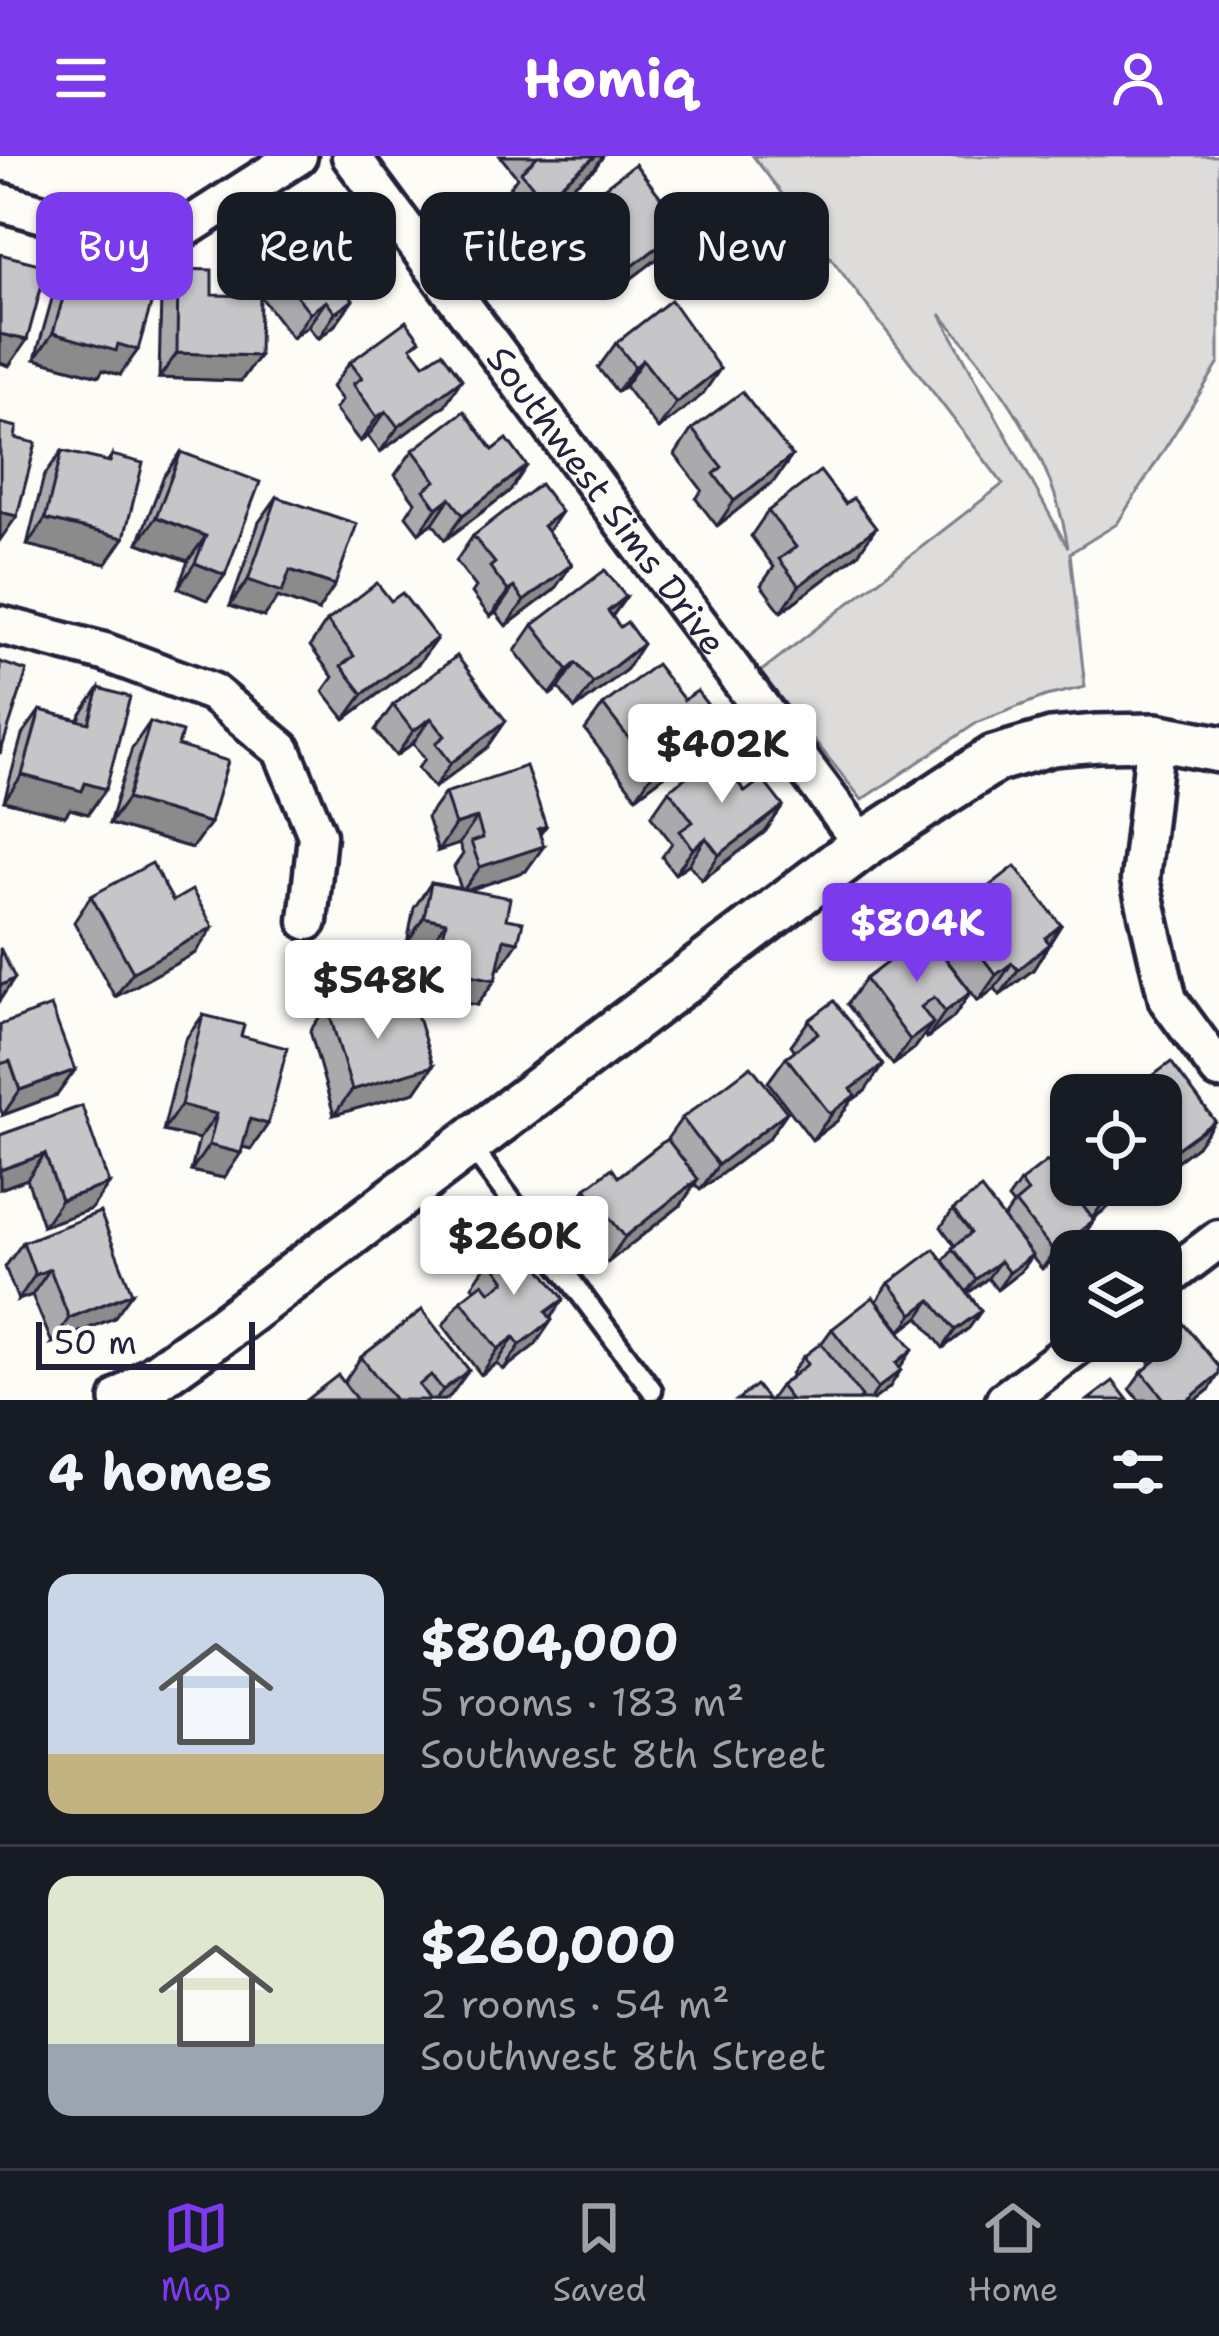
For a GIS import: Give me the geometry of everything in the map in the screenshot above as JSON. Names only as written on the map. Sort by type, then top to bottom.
[{"type":"street","points":[[0,202],[108,232],[181,231],[298,156]]},
{"type":"street","name":"Southwest Sims Drive","points":[[351,156],[863,845]]},
{"type":"street","points":[[0,626],[104,652],[212,692],[282,750],[317,835],[308,921]]},
{"type":"street","points":[[1156,737],[1140,880],[1168,1000],[1219,1070]]},
{"type":"street","points":[[124,1400],[863,845],[994,759],[1052,742],[1156,737],[1219,749]]},
{"type":"street","points":[[1182,1267],[1219,1240]]},
{"type":"street","points":[[167,1400],[225,1328]]},
{"type":"street","points":[[1005,1400],[1056,1362]]},
{"type":"lane","points":[[469,1144],[652,1390]]},
{"type":"shaded area","points":[[753,156],[1219,156],[1219,363],[1117,524],[1070,553],[1085,687],[978,722],[862,800],[760,672],[1003,484],[829,256],[829,192],[780,192]],"holes":[[[940,314],[1003,394],[1051,483],[1068,548]]]},
{"type":"building","points":[[538,156],[596,156],[552,192],[537,192],[521,172]]},
{"type":"building","points":[[635,164],[657,192],[654,250],[630,268],[630,192],[598,192]]},
{"type":"building","points":[[0,254],[36,263],[38,300],[27,340],[0,334]]},
{"type":"building","points":[[193,269],[212,270],[212,295],[217,300],[260,300],[259,356],[177,353],[178,300],[193,300]]},
{"type":"building","points":[[62,300],[152,300],[138,350],[118,344],[116,351],[53,333]]},
{"type":"building","points":[[300,300],[353,300],[335,313],[326,301],[310,313]]},
{"type":"building","points":[[671,300],[720,369],[676,403],[643,360],[635,367],[616,343]]},
{"type":"building","points":[[406,321],[420,340],[411,347],[424,364],[442,352],[462,379],[398,427],[386,411],[377,417],[353,384],[362,378],[350,362]]},
{"type":"building","points":[[742,392],[792,456],[734,501],[714,474],[722,467],[692,429]]},
{"type":"building","points":[[464,411],[493,450],[507,439],[527,466],[463,515],[450,498],[437,508],[424,490],[436,481],[413,450]]},
{"type":"building","points":[[0,423],[17,427],[15,438],[36,443],[17,516],[0,512]]},
{"type":"building","points":[[62,451],[110,462],[112,455],[143,463],[124,538],[45,519]]},
{"type":"building","points":[[181,452],[260,482],[225,575],[195,563],[206,536],[156,517]]},
{"type":"building","points":[[820,471],[845,504],[853,498],[876,528],[799,586],[779,559],[796,547],[768,511]]},
{"type":"building","points":[[540,484],[561,512],[543,526],[572,564],[524,601],[514,587],[508,591],[490,567],[495,563],[473,536]]},
{"type":"building","points":[[277,497],[357,524],[335,585],[290,570],[282,592],[248,580]]},
{"type":"building","points":[[605,570],[626,597],[608,611],[620,627],[627,622],[643,644],[593,683],[576,663],[568,670],[533,625]]},
{"type":"building","points":[[377,583],[391,601],[402,593],[437,638],[363,694],[341,666],[354,656],[327,621]]},
{"type":"building","points":[[457,656],[506,721],[451,763],[436,743],[445,736],[431,718],[413,731],[393,705]]},
{"type":"building","points":[[0,662],[27,671],[0,754]]},
{"type":"building","points":[[656,664],[684,700],[697,691],[720,721],[654,771],[603,705]]},
{"type":"building","points":[[99,688],[130,697],[106,789],[85,783],[82,791],[22,775],[40,710],[89,723]]},
{"type":"building","points":[[150,722],[182,732],[178,746],[228,761],[210,823],[127,799]]},
{"type":"building","points":[[716,754],[745,792],[762,779],[783,806],[719,855],[706,838],[693,849],[680,831],[693,822],[669,790]]},
{"type":"building","points":[[526,766],[546,826],[538,829],[544,846],[480,867],[471,842],[483,838],[477,818],[455,825],[445,793]]},
{"type":"building","points":[[152,863],[173,901],[192,890],[213,927],[133,972],[91,896]]},
{"type":"building","points":[[1015,866],[1061,925],[1045,938],[1050,944],[1018,970],[1012,963],[996,975],[958,926],[981,908],[989,918],[1003,907],[988,887]]},
{"type":"building","points":[[431,883],[510,898],[506,919],[523,922],[518,942],[504,939],[495,980],[437,968],[446,922],[424,917]]},
{"type":"building","points":[[926,933],[971,992],[945,1012],[934,997],[921,1007],[933,1023],[910,1040],[865,979]]},
{"type":"building","points":[[0,948],[15,978],[0,986]]},
{"type":"building","points":[[367,994],[374,1017],[414,1005],[433,1066],[352,1090],[327,1006]]},
{"type":"building","points":[[834,1001],[883,1065],[851,1089],[855,1095],[830,1114],[786,1057],[818,1033],[809,1020]]},
{"type":"building","points":[[51,1006],[75,1070],[20,1090],[10,1061],[0,1064],[0,1025]]},
{"type":"building","points":[[203,1015],[244,1025],[241,1036],[287,1048],[268,1124],[250,1119],[241,1153],[209,1145],[217,1114],[181,1105]]},
{"type":"building","points":[[1171,1062],[1180,1074],[1155,1074]]},
{"type":"building","points":[[751,1066],[787,1112],[718,1165],[682,1118]]},
{"type":"building","points":[[1182,1077],[1215,1121],[1182,1145]]},
{"type":"building","points":[[82,1106],[109,1184],[61,1200],[45,1154],[0,1170],[0,1135]]},
{"type":"building","points":[[667,1139],[698,1179],[625,1237],[586,1188],[612,1168],[618,1177]]},
{"type":"building","points":[[1047,1161],[1050,1206],[1083,1206],[1094,1220],[1082,1230],[1050,1230],[1050,1247],[1015,1203],[1028,1192],[1020,1182]]},
{"type":"building","points":[[981,1189],[1032,1255],[1009,1273],[1000,1261],[976,1279],[952,1248],[971,1233],[953,1210]]},
{"type":"building","points":[[100,1212],[132,1293],[69,1318],[50,1269],[35,1275],[23,1242]]},
{"type":"building","points":[[518,1239],[564,1299],[546,1312],[552,1320],[520,1345],[514,1337],[498,1349],[461,1300],[483,1283],[490,1292],[505,1281],[490,1260]]},
{"type":"building","points":[[934,1249],[981,1311],[955,1330],[931,1300],[913,1314],[889,1283]]},
{"type":"building","points":[[873,1297],[913,1349],[896,1363],[901,1370],[878,1388],[832,1329]]},
{"type":"building","points":[[422,1310],[469,1370],[443,1390],[431,1375],[419,1385],[430,1400],[395,1400],[361,1357]]},
{"type":"building","points":[[1182,1322],[1219,1367],[1219,1374],[1188,1400],[1165,1400],[1142,1372],[1154,1362],[1182,1362]]},
{"type":"building","points":[[821,1343],[862,1397],[859,1400],[791,1400],[780,1386],[808,1364],[803,1357]]},
{"type":"building","points":[[338,1375],[357,1400],[306,1400]]},
{"type":"building","points":[[1113,1381],[1128,1400],[1088,1400]]},
{"type":"building","points":[[756,1385],[768,1400],[737,1400]]}]
